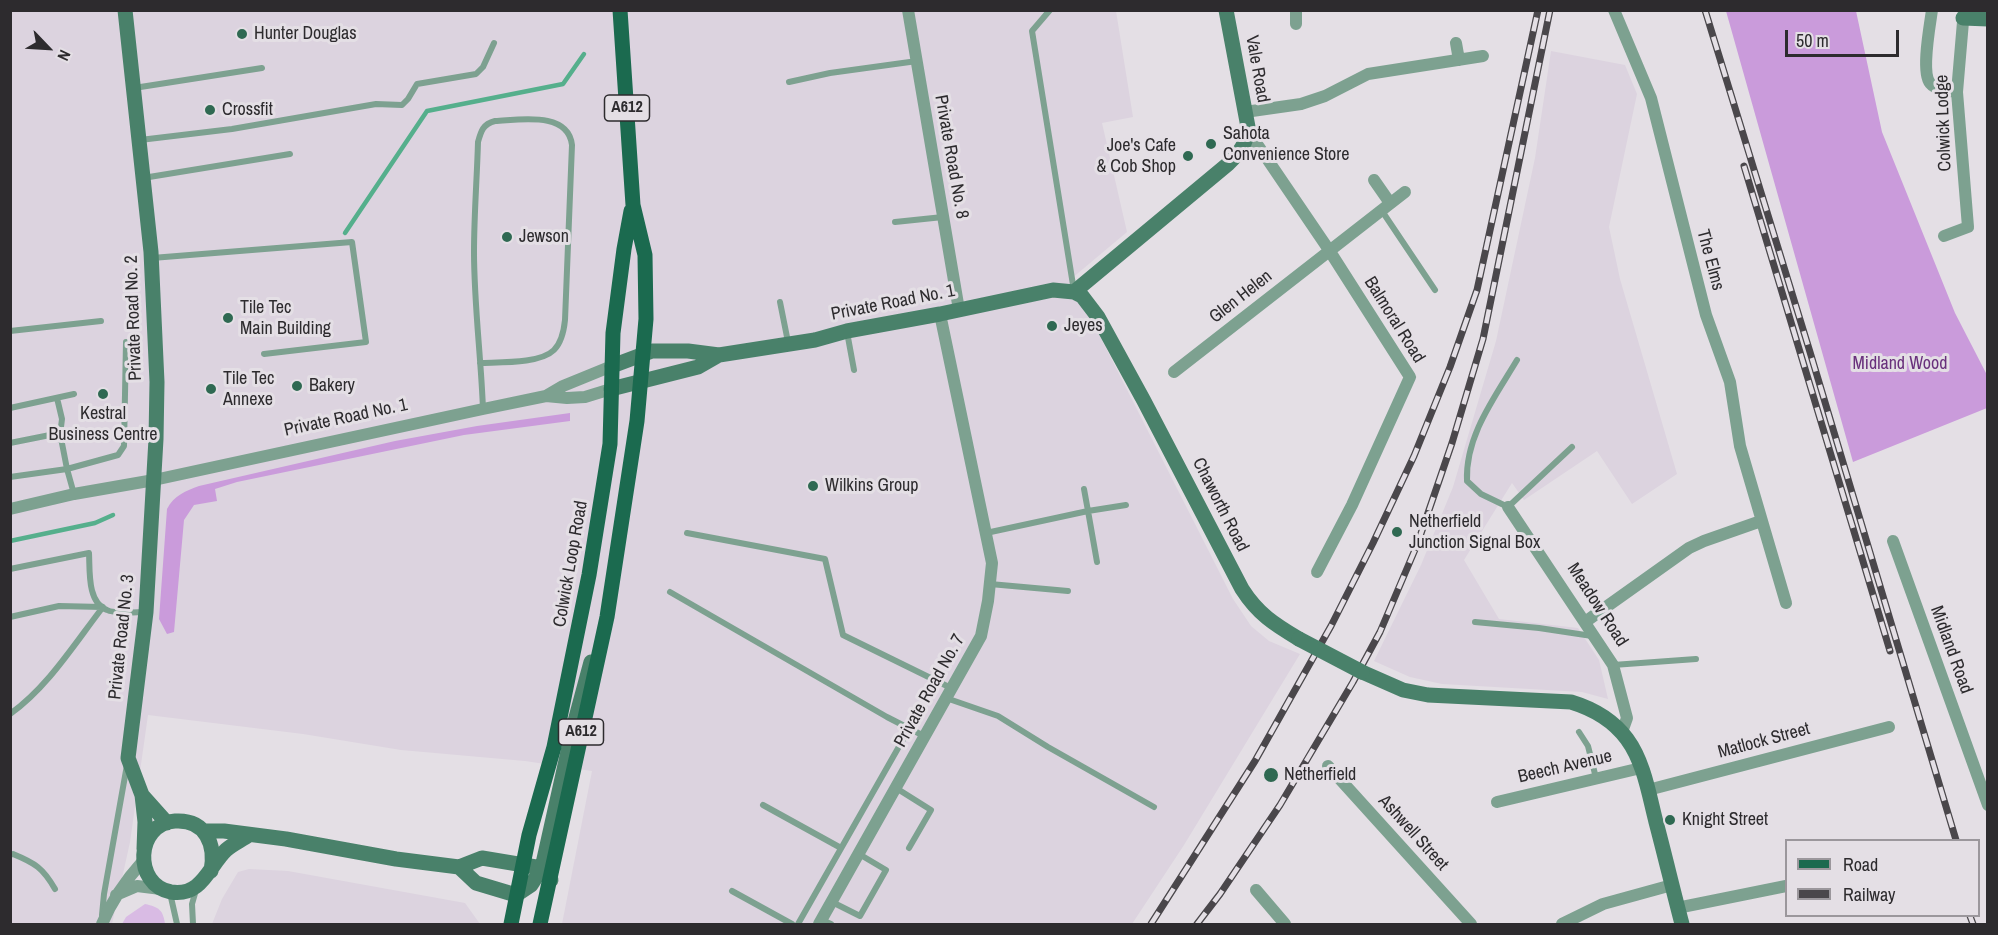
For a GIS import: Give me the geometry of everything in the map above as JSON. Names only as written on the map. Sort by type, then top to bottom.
[{"type":"main road","name":"Colwick Loop Road","points":[[540,924],[546,874],[602,641],[622,530],[637,421],[646,319],[645,255],[633,205],[620,10]]},
{"type":"main road","name":"Colwick Loop Road","points":[[511,924],[522,864],[554,747],[578,637],[610,444],[613,333],[624,249],[633,205]]},
{"type":"street","name":"Private Road No. 2","points":[[125,10],[151,258],[157,382],[154,480]]},
{"type":"street","name":"Private Road No. 8","points":[[908,10],[959,310]]},
{"type":"street","name":"Vale Road","points":[[1227,10],[1247,135]]},
{"type":"street","points":[[1296,10],[1296,24]]},
{"type":"street","name":"The Elms","points":[[1614,10],[1651,98],[1706,315],[1732,389],[1740,446],[1786,603]]},
{"type":"street","points":[[1932,10],[1926,71],[1929,82],[1939,89],[1957,92]]},
{"type":"street","points":[[1964,14],[1988,20]]},
{"type":"street","name":"Colwick Lodge","points":[[1944,236],[1968,227],[1957,92],[1964,14]]},
{"type":"street","points":[[1456,43],[1459,60]]},
{"type":"street","points":[[1245,112],[1301,104],[1325,96],[1368,74],[1483,56]]},
{"type":"street","points":[[1074,292],[1228,164],[1239,153],[1247,135]]},
{"type":"street","name":"Balmoral Road","points":[[1247,135],[1257,144],[1329,250],[1410,378],[1352,506],[1317,572]]},
{"type":"street","points":[[1374,180],[1386,207]]},
{"type":"street","name":"Glen Helen","points":[[1174,372],[1405,192]]},
{"type":"street","name":"Private Road No. 1","points":[[546,396],[563,386],[652,351],[719,355],[815,340],[847,331],[1053,290],[1074,292]]},
{"type":"street","name":"Chaworth Road","points":[[1074,292],[1082,296],[1098,317],[1242,589],[1259,612],[1281,628],[1362,672],[1403,690],[1428,695],[1571,702],[1586,706],[1618,728]]},
{"type":"street","name":"Private Road No. 7","points":[[824,923],[832,902],[981,636],[992,563],[940,314]]},
{"type":"street","name":"Private Road No. 1","points":[[154,480],[483,408],[546,396],[567,399],[585,397],[698,367],[719,355]]},
{"type":"street","points":[[11,508],[154,480]]},
{"type":"street","name":"Private Road No. 3","points":[[143,855],[145,822],[142,795],[128,758],[146,612],[154,480]]},
{"type":"street","name":"Meadow Road","points":[[1509,507],[1613,665],[1628,718],[1618,728]]},
{"type":"street","points":[[1585,622],[1689,548],[1761,521]]},
{"type":"street","name":"Midland Road","points":[[1893,541],[1988,804]]},
{"type":"street","name":"Matlock Street","points":[[1648,790],[1889,727]]},
{"type":"street","points":[[1618,728],[1632,746],[1641,768],[1682,924]]},
{"type":"street","name":"Ashwell Street","points":[[1328,766],[1471,924]]},
{"type":"street","name":"Beech Avenue","points":[[1497,802],[1641,768]]},
{"type":"street","name":"Private Road No. 3","points":[[142,795],[167,823]]},
{"type":"street","points":[[102,924],[116,895],[143,855],[152,834],[167,823],[188,823],[203,831],[224,831],[286,839],[396,859],[459,867],[482,858],[522,864],[546,874]]},
{"type":"street","points":[[203,831],[211,844],[214,856],[211,871]]},
{"type":"street","points":[[116,895],[137,886],[181,892],[197,886],[226,850],[249,835]]},
{"type":"street","points":[[143,855],[147,873],[165,890]]},
{"type":"street","points":[[459,867],[476,883],[516,895],[546,874]]},
{"type":"street","points":[[1562,924],[1603,904],[1672,885]]},
{"type":"street","points":[[1677,908],[1785,886]]},
{"type":"street","points":[[1256,890],[1286,924]]},
{"type":"lane","points":[[1050,10],[1032,31],[1074,292]]},
{"type":"lane","points":[[139,141],[232,129],[376,104],[402,105],[417,84],[476,74],[483,66],[494,43]]},
{"type":"lane","points":[[789,82],[830,73],[916,61]]},
{"type":"lane","points":[[133,88],[262,68]]},
{"type":"lane","points":[[480,363],[538,358],[554,351],[563,336],[572,145],[571,134],[563,125],[549,120],[488,123],[481,130],[478,142],[474,252],[480,363],[483,408]]},
{"type":"lane","points":[[143,178],[290,154]]},
{"type":"lane","points":[[1386,207],[1435,290]]},
{"type":"lane","points":[[895,222],[943,217]]},
{"type":"lane","points":[[151,258],[352,242],[366,342],[264,354]]},
{"type":"lane","points":[[780,302],[789,344]]},
{"type":"lane","points":[[10,331],[101,321]]},
{"type":"lane","points":[[847,331],[854,370]]},
{"type":"lane","points":[[10,477],[67,469],[118,455],[124,446],[126,342]]},
{"type":"lane","points":[[1517,360],[1480,423],[1467,466],[1467,481],[1481,494],[1509,507],[1572,447]]},
{"type":"lane","points":[[10,408],[74,394]]},
{"type":"lane","points":[[57,398],[62,419],[60,435],[74,494]]},
{"type":"lane","points":[[10,443],[60,435]]},
{"type":"lane","points":[[1084,489],[1097,562]]},
{"type":"lane","points":[[986,533],[1126,505]]},
{"type":"lane","points":[[687,533],[825,559],[843,635],[949,693],[998,716],[1154,807]]},
{"type":"lane","points":[[10,569],[89,553],[92,588],[96,602],[107,611],[146,612]]},
{"type":"lane","points":[[990,584],[1068,591]]},
{"type":"lane","points":[[670,592],[925,736]]},
{"type":"lane","points":[[10,617],[59,606],[103,607]]},
{"type":"lane","points":[[10,714],[23,705],[51,674],[103,607]]},
{"type":"lane","points":[[1475,622],[1595,636]]},
{"type":"lane","points":[[1613,665],[1696,659]]},
{"type":"lane","points":[[798,924],[909,729]]},
{"type":"lane","points":[[1580,732],[1588,746],[1596,778]]},
{"type":"lane","points":[[102,924],[104,894],[128,758]]},
{"type":"lane","points":[[896,788],[932,810],[909,848]]},
{"type":"lane","points":[[763,806],[842,848]]},
{"type":"lane","points":[[10,855],[31,861],[45,872],[55,889]]},
{"type":"lane","points":[[832,902],[860,916],[886,870],[859,855]]},
{"type":"lane","points":[[193,924],[192,904],[197,886]]},
{"type":"lane","points":[[165,890],[173,901],[177,924]]},
{"type":"lane","points":[[732,891],[792,924]]},
{"type":"shaded area","points":[[10,11],[1116,11],[1133,117],[1102,123],[1127,232],[1071,279],[1233,599],[1251,626],[1269,641],[1300,654],[1184,845],[1132,924],[562,924],[592,771],[525,761],[401,750],[303,734],[148,715],[130,842],[112,924],[11,924]]},
{"type":"shaded area","points":[[1551,51],[1625,65],[1637,94],[1609,227],[1620,279],[1677,474],[1632,504],[1597,451],[1524,500],[1512,483],[1464,560],[1499,619],[1578,628],[1599,660],[1608,699],[1582,692],[1442,684],[1410,677],[1374,661],[1421,565],[1453,487],[1496,341],[1535,158]]},
{"type":"shaded area","points":[[249,869],[288,871],[465,903],[480,924],[212,924],[222,899],[238,872]]},
{"type":"shaded area","points":[[145,904],[160,910],[165,924],[122,924],[126,917]]},
{"type":"green space","name":"Midland Wood","points":[[1726,11],[1856,11],[1882,132],[1955,313],[1987,375],[1987,408],[1853,462]]},
{"type":"green space","points":[[570,413],[570,421],[464,435],[237,482],[215,489],[217,501],[194,505],[184,520],[174,632],[167,634],[159,619],[167,509],[173,500],[185,492],[199,486],[395,441],[477,426]]},
{"type":"waterway","points":[[345,233],[427,111],[563,84],[584,54]]},
{"type":"waterway","points":[[10,541],[95,523],[113,515]]},
{"type":"railway","points":[[1151,924],[1255,761],[1331,626],[1414,456],[1450,367],[1477,290],[1538,10]]},
{"type":"railway","points":[[1197,924],[1280,805],[1353,682],[1380,632],[1417,545],[1452,443],[1483,339],[1550,10]]},
{"type":"railway","points":[[1705,10],[1956,839]]},
{"type":"railway","points":[[1744,166],[1890,651]]},
{"type":"railway","points":[[1970,917],[1973,924]]},
{"type":"place","name":"Hunter Douglas","points":[[242,34]]},
{"type":"place","name":"Crossfit","points":[[210,110]]},
{"type":"place","name":"Sahota Convenience Store","points":[[1211,144]]},
{"type":"place","name":"Joe's Cafe & Cob Shop","points":[[1188,156]]},
{"type":"place","name":"Jewson","points":[[507,237]]},
{"type":"place","name":"Tile Tec Main Building","points":[[228,318]]},
{"type":"place","name":"Jeyes","points":[[1052,326]]},
{"type":"place","name":"Bakery","points":[[297,386]]},
{"type":"place","name":"Tile Tec Annexe","points":[[211,389]]},
{"type":"place","name":"Kestral Business Centre","points":[[103,394]]},
{"type":"place","name":"Wilkins Group","points":[[813,486]]},
{"type":"place","name":"Netherfield Junction Signal Box","points":[[1397,532]]},
{"type":"place","name":"Netherfield","points":[[1271,775]]},
{"type":"place","name":"Knight Street","points":[[1670,820]]}]
